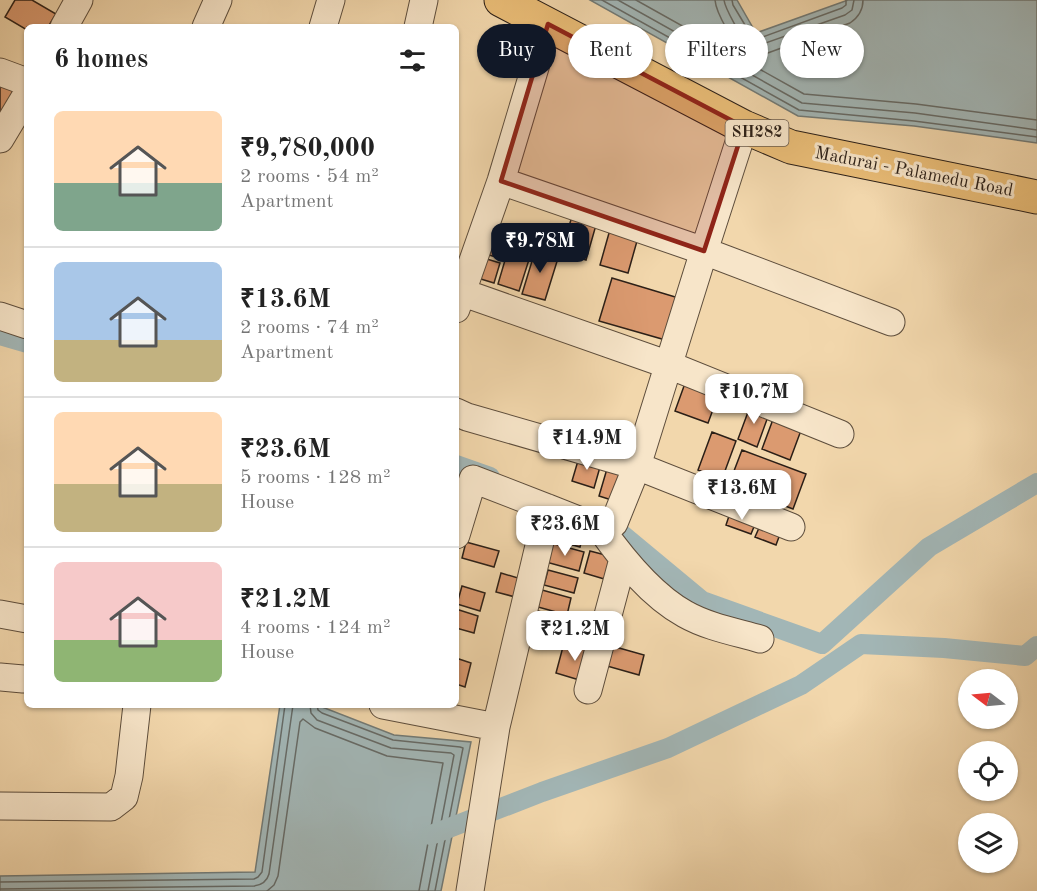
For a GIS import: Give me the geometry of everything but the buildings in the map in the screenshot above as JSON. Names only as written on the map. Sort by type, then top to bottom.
[{"type":"main road","name":"Madurai - Palamedu Road","points":[[501,0],[548,24]]},
{"type":"main road","name":"Madurai - Palamedu Road","points":[[556,28],[744,127],[791,147],[1037,197]]},
{"type":"street","points":[[66,24],[79,0]]},
{"type":"street","points":[[207,24],[218,0]]},
{"type":"street","points":[[324,24],[331,0]]},
{"type":"street","points":[[419,24],[424,0]]},
{"type":"street","points":[[0,72],[24,81]]},
{"type":"street","points":[[532,78],[501,182],[459,301],[669,365],[840,434]]},
{"type":"street","points":[[0,139],[24,99]]},
{"type":"street","points":[[744,127],[637,466],[608,526],[622,559],[669,604],[703,622],[760,639]]},
{"type":"street","points":[[501,182],[704,251],[891,322]]},
{"type":"street","points":[[0,316],[24,324]]},
{"type":"street","points":[[459,413],[637,466],[791,527]]},
{"type":"street","points":[[459,513],[464,477],[548,508],[608,526]]},
{"type":"street","points":[[470,891],[496,727],[548,508]]},
{"type":"street","points":[[588,690],[622,559]]},
{"type":"street","points":[[0,614],[24,618]]},
{"type":"street","points":[[0,677],[24,679]]},
{"type":"street","points":[[0,806],[111,807],[124,797],[129,776],[137,708]]},
{"type":"street","points":[[406,708],[496,727]]},
{"type":"highlighted area","points":[[548,24],[744,127],[704,251],[501,181]]},
{"type":"water","points":[[590,0],[737,0],[751,24],[665,24],[665,42],[653,35],[653,24],[633,24]]},
{"type":"water","points":[[848,0],[1037,0],[1037,143],[914,126],[798,116],[730,78],[768,78],[768,29],[780,24],[780,78],[864,78],[864,24],[781,24]]},
{"type":"water","points":[[280,708],[325,708],[394,735],[471,742],[441,891],[0,891],[0,876],[255,872]]},
{"type":"waterway","points":[[0,335],[24,342]]},
{"type":"waterway","points":[[459,466],[490,477]]},
{"type":"waterway","points":[[602,518],[702,601],[822,644],[929,547],[1037,483]]},
{"type":"waterway","points":[[431,835],[542,792],[668,748],[801,685],[861,644],[944,648],[1025,656],[1037,646]]}]
